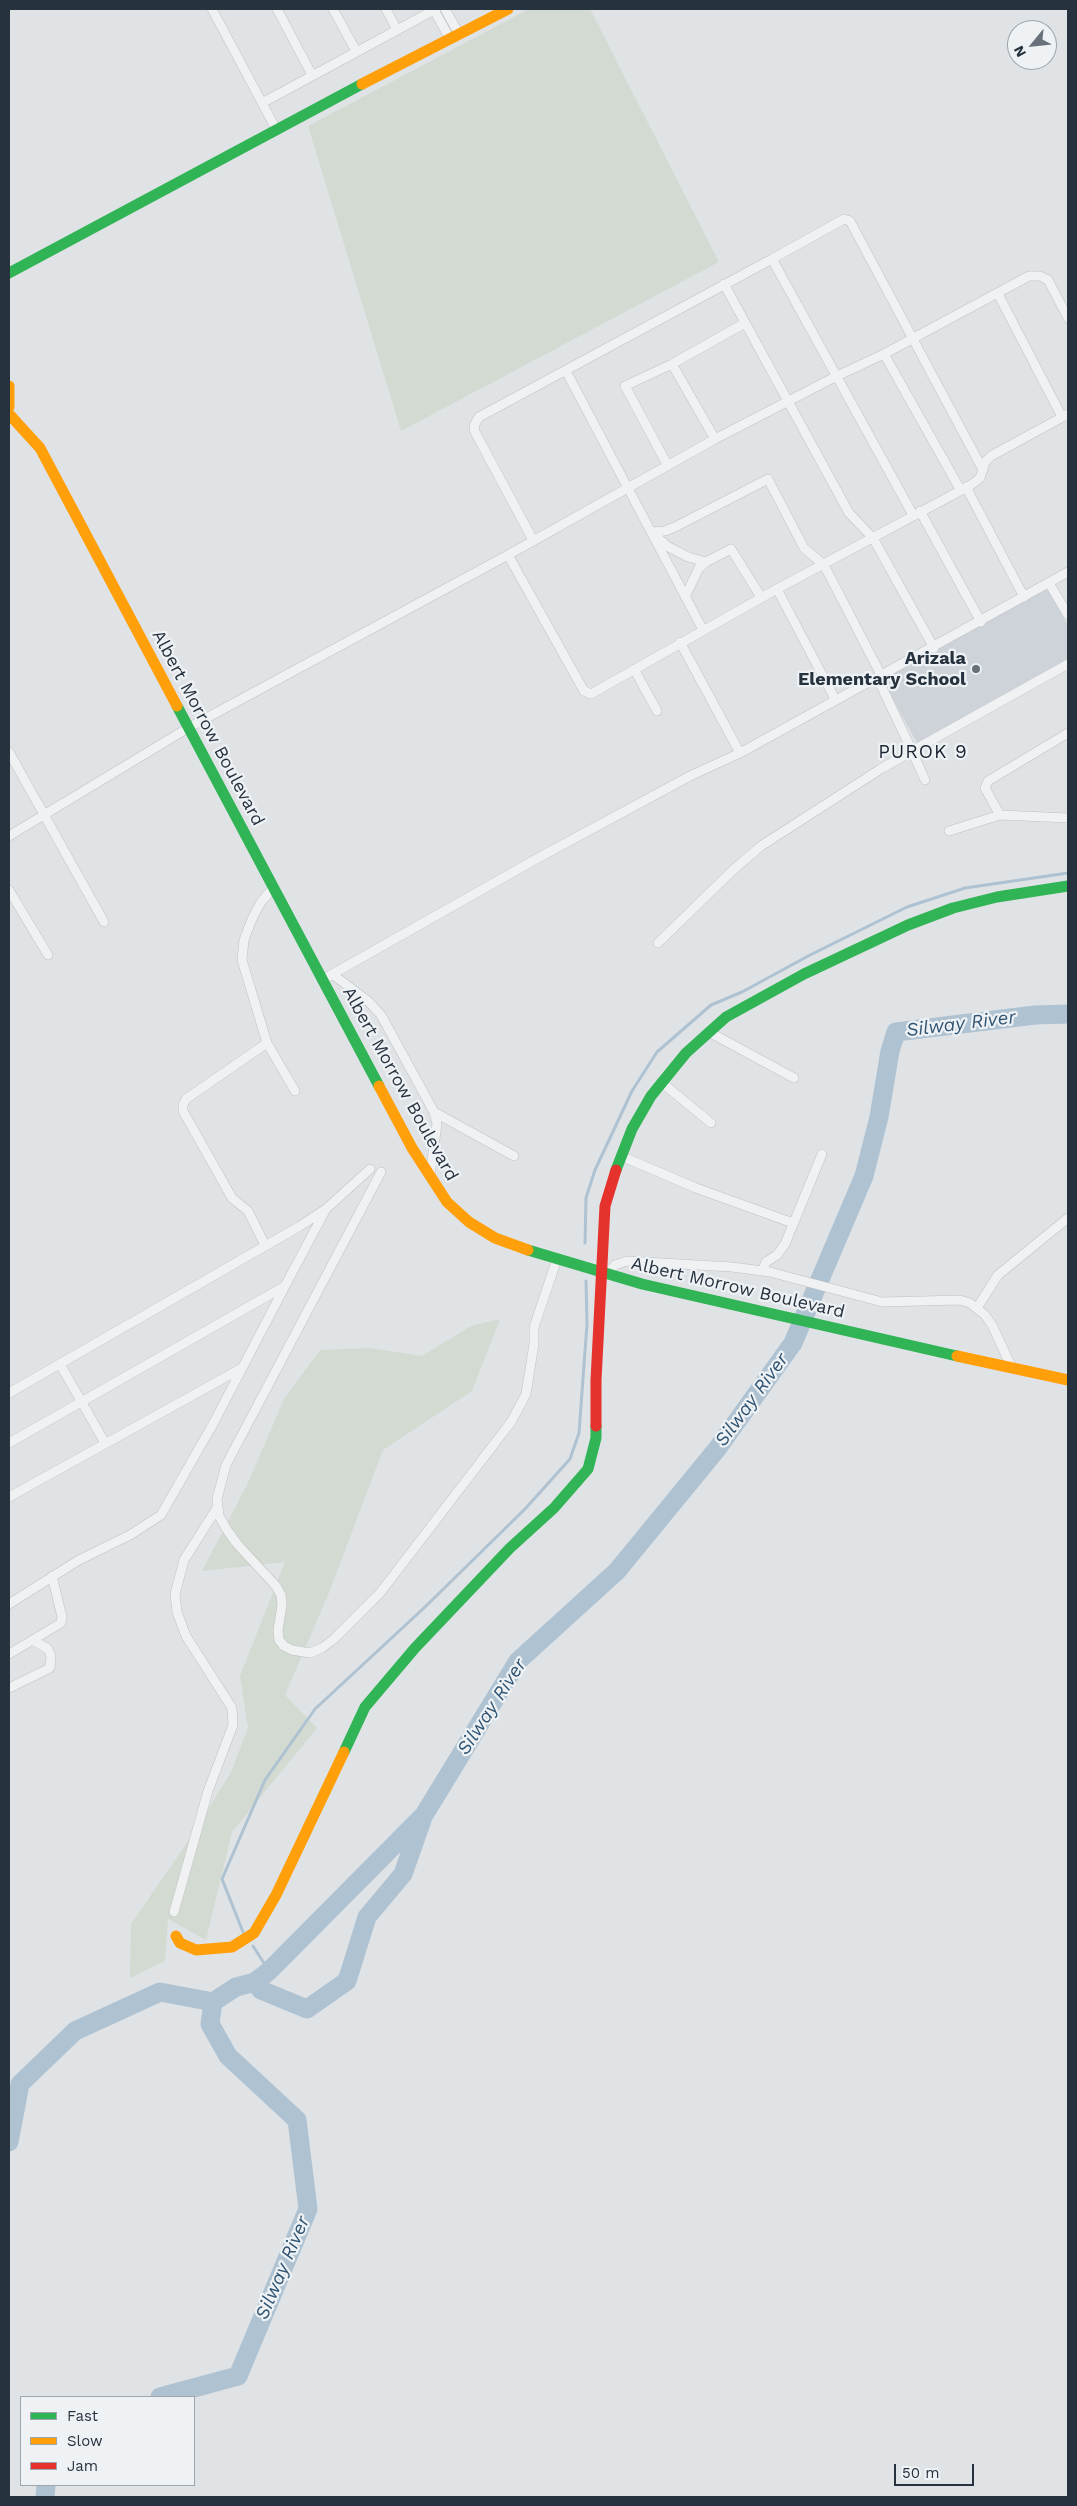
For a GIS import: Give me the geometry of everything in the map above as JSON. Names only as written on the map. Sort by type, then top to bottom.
[{"type":"main road","points":[[9,273],[276,129],[508,9]]},
{"type":"main road","points":[[9,386],[9,407]]},
{"type":"main road","name":"Albert Morrow Boulevard","points":[[9,414],[40,448],[274,888],[327,977],[429,1178],[447,1202],[478,1228],[495,1238],[557,1259],[642,1284],[923,1349],[1068,1380]]},
{"type":"main road","points":[[176,1936],[180,1943],[196,1950],[232,1946],[241,1943],[254,1933],[276,1895],[365,1707],[415,1648],[510,1548],[554,1508],[588,1469],[596,1438],[596,1380],[605,1273],[605,1206],[632,1129],[661,1082],[686,1053],[726,1017],[804,974],[908,925],[953,908],[997,897],[1068,886]]},
{"type":"street","points":[[212,9],[276,129]]},
{"type":"street","points":[[277,9],[312,75]]},
{"type":"street","points":[[333,9],[356,51]]},
{"type":"street","points":[[386,9],[397,30]]},
{"type":"street","points":[[262,103],[435,9],[454,37]]},
{"type":"street","points":[[445,9],[454,37]]},
{"type":"street","points":[[533,540],[475,432],[474,426],[479,417],[848,219],[983,470]]},
{"type":"street","points":[[772,260],[835,377],[981,622]]},
{"type":"street","points":[[9,836],[188,728],[508,555],[715,439],[884,354],[1029,276],[1040,276],[1052,286],[1068,318]]},
{"type":"street","points":[[724,284],[852,518],[873,538],[934,648]]},
{"type":"street","points":[[508,555],[584,691],[591,694],[597,692],[634,668],[761,597],[978,481],[985,462],[991,456],[1065,416],[998,294]]},
{"type":"street","points":[[668,466],[625,386],[672,364],[745,323]]},
{"type":"street","points":[[884,354],[963,488],[1024,597]]},
{"type":"street","points":[[672,364],[715,439]]},
{"type":"street","points":[[566,370],[703,630]]},
{"type":"street","points":[[652,532],[665,531],[675,527],[768,479],[804,548],[824,565],[879,676],[925,780]]},
{"type":"street","points":[[652,532],[667,546],[688,557],[706,562]]},
{"type":"street","points":[[686,597],[699,568],[706,562],[731,549],[761,597]]},
{"type":"street","points":[[327,977],[546,854],[690,776],[740,753],[835,699],[934,648],[1068,572]]},
{"type":"street","points":[[1049,584],[1068,615]]},
{"type":"street","points":[[777,589],[835,699]]},
{"type":"street","points":[[680,642],[740,753]]},
{"type":"street","points":[[658,943],[734,869],[761,846],[879,770],[1068,664]]},
{"type":"street","points":[[634,668],[657,711]]},
{"type":"street","points":[[1000,814],[985,791],[985,784],[1068,733]]},
{"type":"street","points":[[9,752],[104,922]]},
{"type":"street","points":[[949,832],[1000,814],[1068,818]]},
{"type":"street","points":[[274,888],[261,902],[252,919],[244,940],[242,960],[267,1042],[295,1091]]},
{"type":"street","points":[[9,890],[48,955]]},
{"type":"street","points":[[327,977],[368,1000],[381,1015],[434,1112],[437,1124],[436,1141],[429,1178]]},
{"type":"street","points":[[709,1032],[794,1078]]},
{"type":"street","points":[[265,1245],[248,1211],[232,1198],[183,1111],[183,1105],[186,1099],[267,1042]]},
{"type":"street","points":[[661,1082],[711,1123]]},
{"type":"street","points":[[434,1112],[514,1156]]},
{"type":"street","points":[[766,1272],[768,1260],[780,1252],[822,1154]]},
{"type":"street","points":[[621,1156],[696,1188],[793,1223]]},
{"type":"street","points":[[9,1393],[326,1209],[370,1169]]},
{"type":"street","points":[[174,1912],[208,1791],[233,1725],[232,1708],[186,1636],[177,1612],[175,1594],[184,1560],[217,1508],[226,1465],[381,1172]]},
{"type":"street","points":[[9,1604],[52,1576],[130,1535],[161,1515],[243,1368],[326,1209]]},
{"type":"street","points":[[977,1308],[998,1275],[1068,1218]]},
{"type":"street","points":[[217,1508],[219,1516],[238,1546],[276,1586],[281,1595],[282,1605],[278,1630],[279,1640],[284,1646],[300,1652],[310,1653],[334,1639],[380,1593],[520,1408],[526,1394],[534,1344],[534,1327],[557,1259]]},
{"type":"street","points":[[605,1273],[615,1265],[627,1261],[732,1267],[766,1272],[869,1300],[894,1304],[951,1299],[970,1303],[992,1325],[1012,1368]]},
{"type":"street","points":[[9,1443],[285,1286]]},
{"type":"street","points":[[263,1298],[277,1301]]},
{"type":"street","points":[[60,1364],[105,1443]]},
{"type":"street","points":[[9,1497],[243,1368]]},
{"type":"street","points":[[9,1654],[34,1641],[61,1623],[62,1618],[52,1576]]},
{"type":"street","points":[[9,1688],[50,1668],[51,1656],[48,1649],[34,1641]]},
{"type":"shaded area","points":[[529,9],[590,9],[719,262],[401,431],[308,126]]},
{"type":"shaded area","name":"Arizala Elementary School","points":[[1047,588],[1068,626],[1068,659],[918,745],[882,679]]},
{"type":"shaded area","points":[[500,1319],[472,1391],[383,1450],[328,1595],[285,1695],[317,1728],[232,1832],[206,1940],[168,1919],[165,1961],[130,1978],[131,1924],[193,1834],[231,1772],[248,1728],[240,1676],[285,1562],[202,1571],[247,1485],[284,1399],[320,1350],[370,1348],[422,1356],[471,1326]]},
{"type":"waterway","points":[[585,1243],[586,1198],[595,1170],[632,1091],[657,1052],[711,1005],[742,992],[810,955],[907,907],[965,888],[1068,873]]},
{"type":"waterway","name":"Silway River","points":[[164,2396],[238,2376],[308,2209],[297,2120],[228,2056],[210,2024],[213,2002],[236,1987],[255,1982],[269,1971],[424,1815],[518,1661],[617,1571],[717,1449],[793,1343],[864,1176],[879,1117],[890,1051],[896,1032],[1035,1015],[1068,1014]]},
{"type":"waterway","points":[[243,1932],[222,1879],[265,1780],[315,1709],[425,1607],[525,1509],[570,1459],[579,1433],[587,1324],[586,1281]]},
{"type":"waterway","points":[[255,1982],[261,1990],[307,2009],[347,1981],[367,1917],[403,1874],[422,1820]]},
{"type":"waterway","points":[[253,1946],[269,1971]]},
{"type":"waterway","points":[[9,2142],[20,2084],[75,2031],[160,1992],[213,2002]]},
{"type":"waterway","name":"Silway River","points":[[45,2497],[46,2486]]},
{"type":"traffic: fast","points":[[9,273],[362,84]]},
{"type":"traffic: fast","points":[[177,706],[379,1086]]},
{"type":"traffic: fast","points":[[616,1170],[632,1129],[651,1096],[686,1053],[726,1017],[804,974],[908,925],[953,908],[997,897],[1068,886]]},
{"type":"traffic: fast","points":[[528,1250],[642,1284],[957,1356]]},
{"type":"traffic: fast","points":[[344,1752],[365,1707],[415,1648],[510,1548],[554,1508],[588,1469],[596,1438],[596,1426]]},
{"type":"traffic: slow","points":[[362,84],[508,9]]},
{"type":"traffic: slow","points":[[9,386],[9,407]]},
{"type":"traffic: slow","points":[[9,414],[40,448],[177,706]]},
{"type":"traffic: slow","points":[[379,1086],[412,1148],[447,1202],[469,1222],[495,1238],[528,1250]]},
{"type":"traffic: slow","points":[[957,1356],[1068,1380]]},
{"type":"traffic: slow","points":[[176,1936],[180,1943],[196,1950],[232,1947],[254,1933],[276,1895],[344,1752]]},
{"type":"traffic: jam","points":[[596,1426],[596,1380],[605,1206],[616,1170]]},
{"type":"place","name":"Arizala Elementary School","points":[[976,669]]},
{"type":"district","name":"PUROK 9","points":[[923,752]]}]
